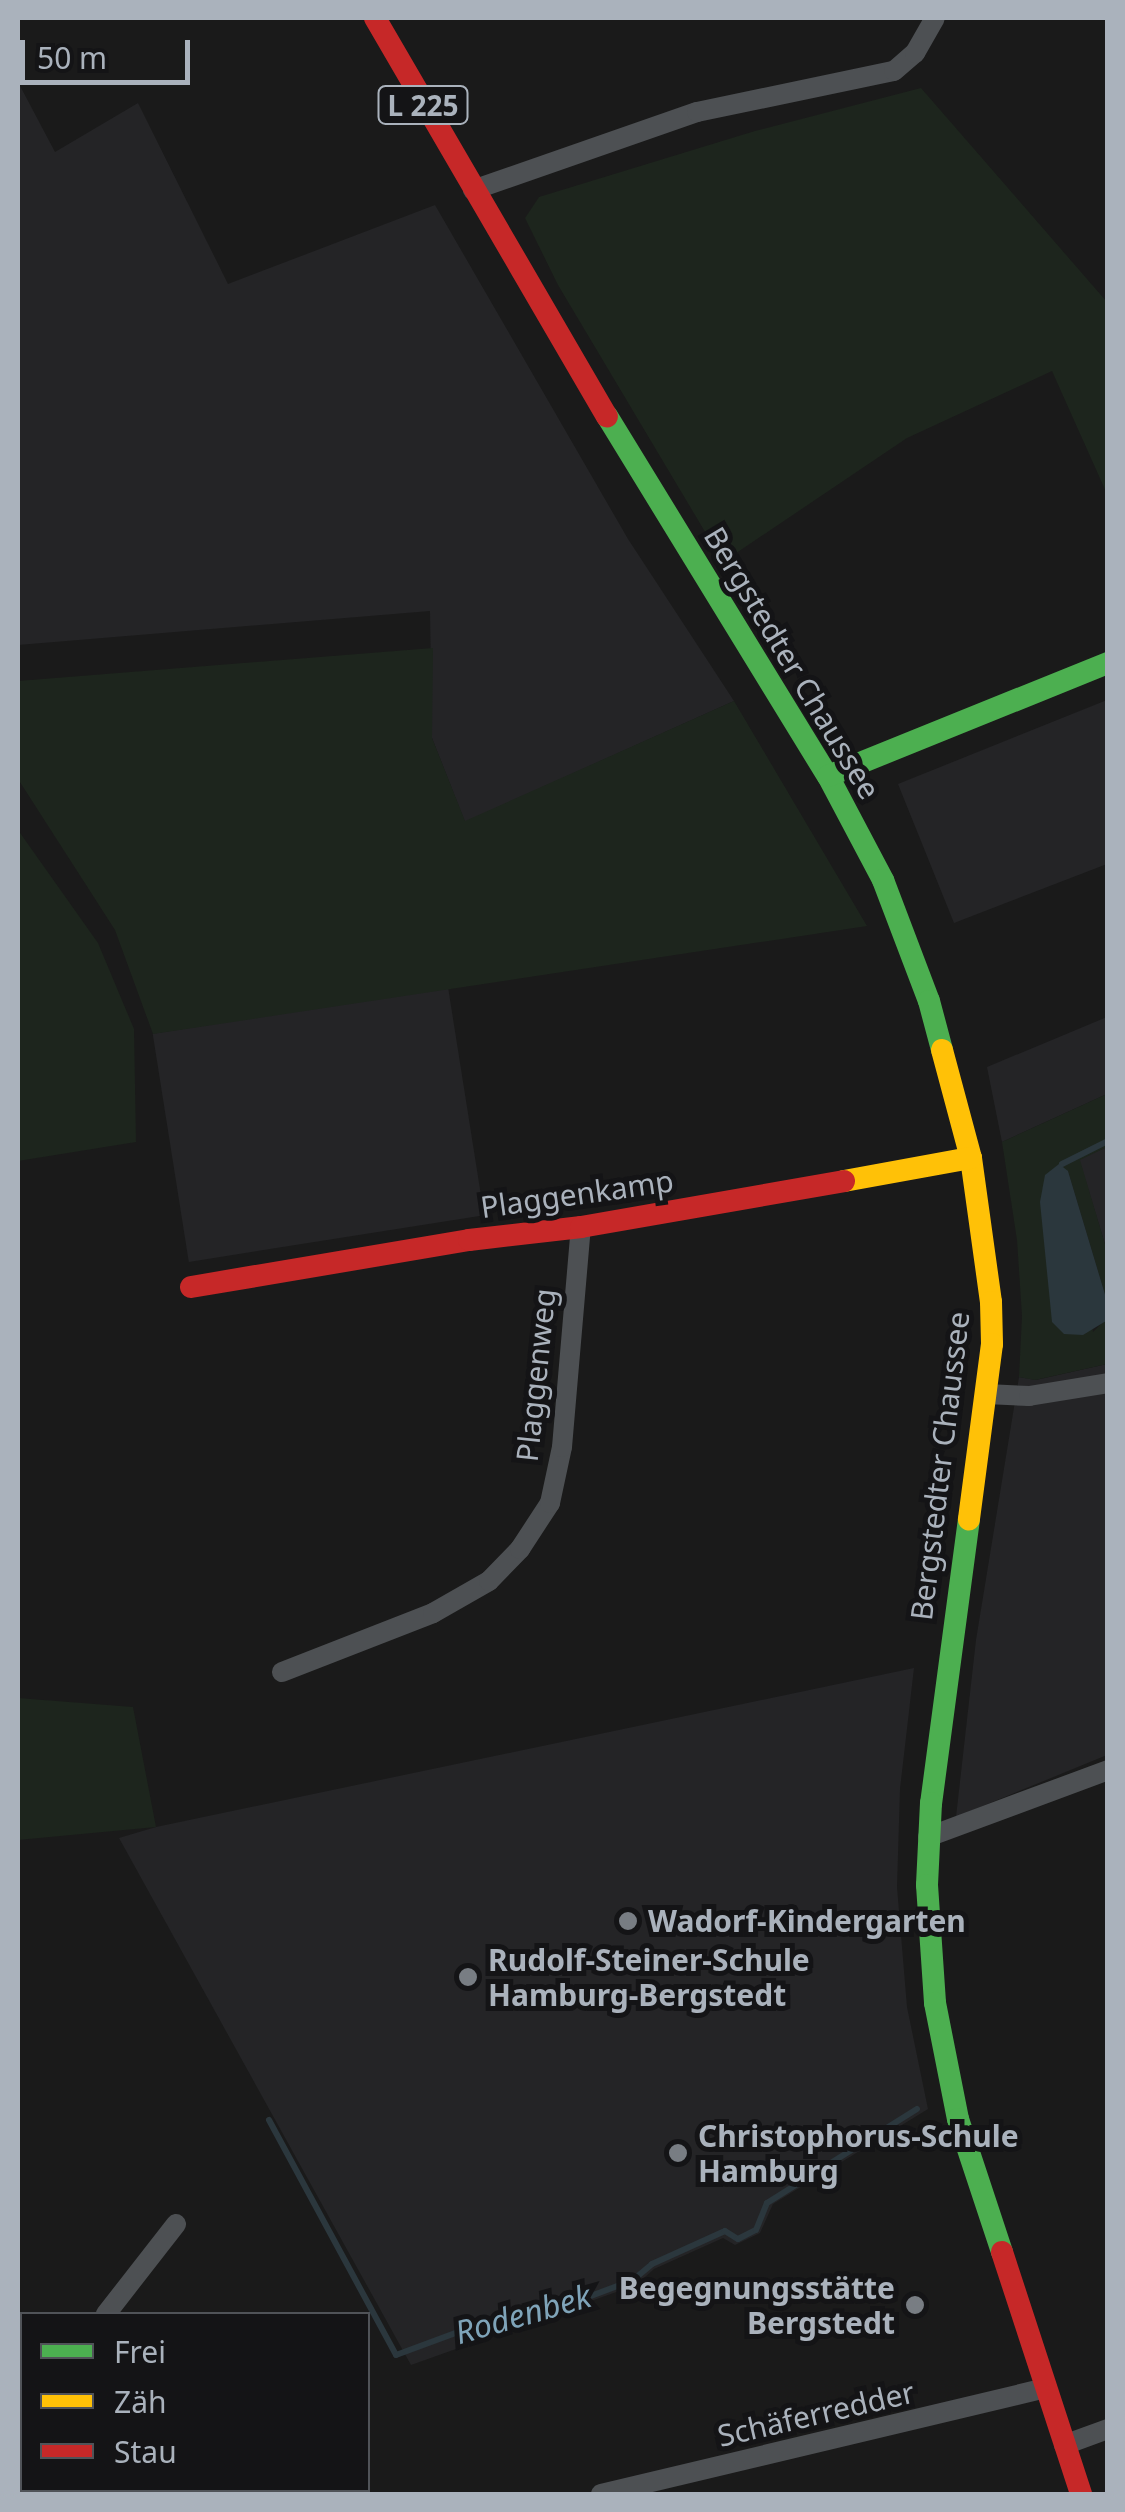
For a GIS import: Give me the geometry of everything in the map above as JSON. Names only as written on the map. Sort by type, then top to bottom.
[{"type":"main road","name":"L 225","points":[[375,18],[473,190]]},
{"type":"main road","name":"Bergstedter Chaussee","points":[[473,190],[828,776],[891,898],[929,1001],[971,1158],[991,1302],[986,1394],[950,1636],[928,1837],[936,2002],[954,2102],[1081,2494]]},
{"type":"main road","points":[[828,776],[1108,663]]},
{"type":"main road","name":"Plaggenkamp","points":[[191,1288],[469,1240],[581,1228],[971,1158]]},
{"type":"street","points":[[473,190],[696,112],[894,71],[915,53],[935,18]]},
{"type":"street","name":"Plaggenweg","points":[[282,1672],[434,1614],[489,1581],[520,1549],[550,1503],[562,1448],[581,1228]]},
{"type":"street","points":[[986,1394],[1029,1396],[1108,1383]]},
{"type":"street","points":[[928,1837],[1108,1770]]},
{"type":"street","points":[[108,2312],[176,2224]]},
{"type":"street","name":"Schäferredder","points":[[601,2494],[1044,2388]]},
{"type":"street","points":[[1064,2445],[1108,2429]]},
{"type":"shaded area","points":[[18,82],[55,152],[138,103],[228,284],[435,205],[628,539],[734,701],[465,822],[432,738],[430,611],[18,645]]},
{"type":"shaded area","points":[[921,88],[1107,302],[1107,494],[1052,371],[907,438],[723,562],[558,285],[525,218],[539,197],[755,131]]},
{"type":"shaded area","points":[[433,648],[432,738],[465,821],[734,701],[867,926],[153,1034],[115,930],[18,779],[18,681]]},
{"type":"shaded area","points":[[1107,700],[1107,864],[954,923],[898,784]]},
{"type":"shaded area","points":[[18,830],[98,943],[134,1029],[136,1142],[18,1161]]},
{"type":"shaded area","points":[[448,987],[484,1215],[189,1262],[153,1034]]},
{"type":"shaded area","points":[[1107,1017],[1107,1094],[1002,1142],[987,1067]]},
{"type":"shaded area","points":[[1107,1094],[1107,1147],[1080,1160],[1107,1251],[1107,1301],[1068,1171],[1093,1332],[1107,1318],[1107,1364],[1035,1380],[1019,1377],[1022,1316],[1017,1240],[1002,1142]]},
{"type":"shaded area","points":[[1107,1147],[1107,1251],[1079,1159]]},
{"type":"shaded area","points":[[1059,1164],[1068,1171],[1107,1301],[1106,1321],[1083,1335],[1064,1334],[1052,1322],[1040,1202],[1045,1175]]},
{"type":"shaded area","points":[[1107,1364],[1107,1755],[956,1817],[976,1640],[1019,1377],[1036,1380]]},
{"type":"shaded area","name":"Rudolf-Steiner-Schule Hamburg-Bergstedt","points":[[914,1668],[900,1789],[897,1887],[907,2007],[928,2109],[773,2204],[760,2233],[735,2245],[723,2238],[654,2269],[636,2285],[411,2365],[119,1838],[156,1827]]},
{"type":"shaded area","points":[[18,1698],[133,1707],[156,1827],[18,1840]]},
{"type":"waterway","points":[[1062,1164],[1108,1141]]},
{"type":"waterway","name":"Rodenbek","points":[[269,2120],[396,2355],[496,2318],[522,2322],[633,2280],[652,2264],[725,2231],[738,2239],[756,2230],[767,2203],[917,2109]]},
{"type":"traffic: fast","points":[[607,416],[828,776],[883,880],[929,1001],[942,1050]]},
{"type":"traffic: fast","points":[[828,776],[1108,663]]},
{"type":"traffic: fast","points":[[969,1519],[931,1803],[927,1885],[935,2003],[958,2119],[1002,2252]]},
{"type":"traffic: slow","points":[[942,1050],[971,1158],[991,1302],[992,1344],[969,1519]]},
{"type":"traffic: slow","points":[[844,1181],[971,1158]]},
{"type":"traffic: jam","points":[[375,18],[607,416]]},
{"type":"traffic: jam","points":[[191,1287],[469,1240],[581,1227],[844,1181]]},
{"type":"traffic: jam","points":[[1002,2252],[1081,2494]]},
{"type":"place","name":"Wadorf-Kindergarten","points":[[628,1921]]},
{"type":"place","name":"Rudolf-Steiner-Schule Hamburg-Bergstedt","points":[[468,1977]]},
{"type":"place","name":"Christophorus-Schule Hamburg","points":[[678,2153]]},
{"type":"place","name":"Begegnungsstätte Bergstedt","points":[[915,2305]]}]
